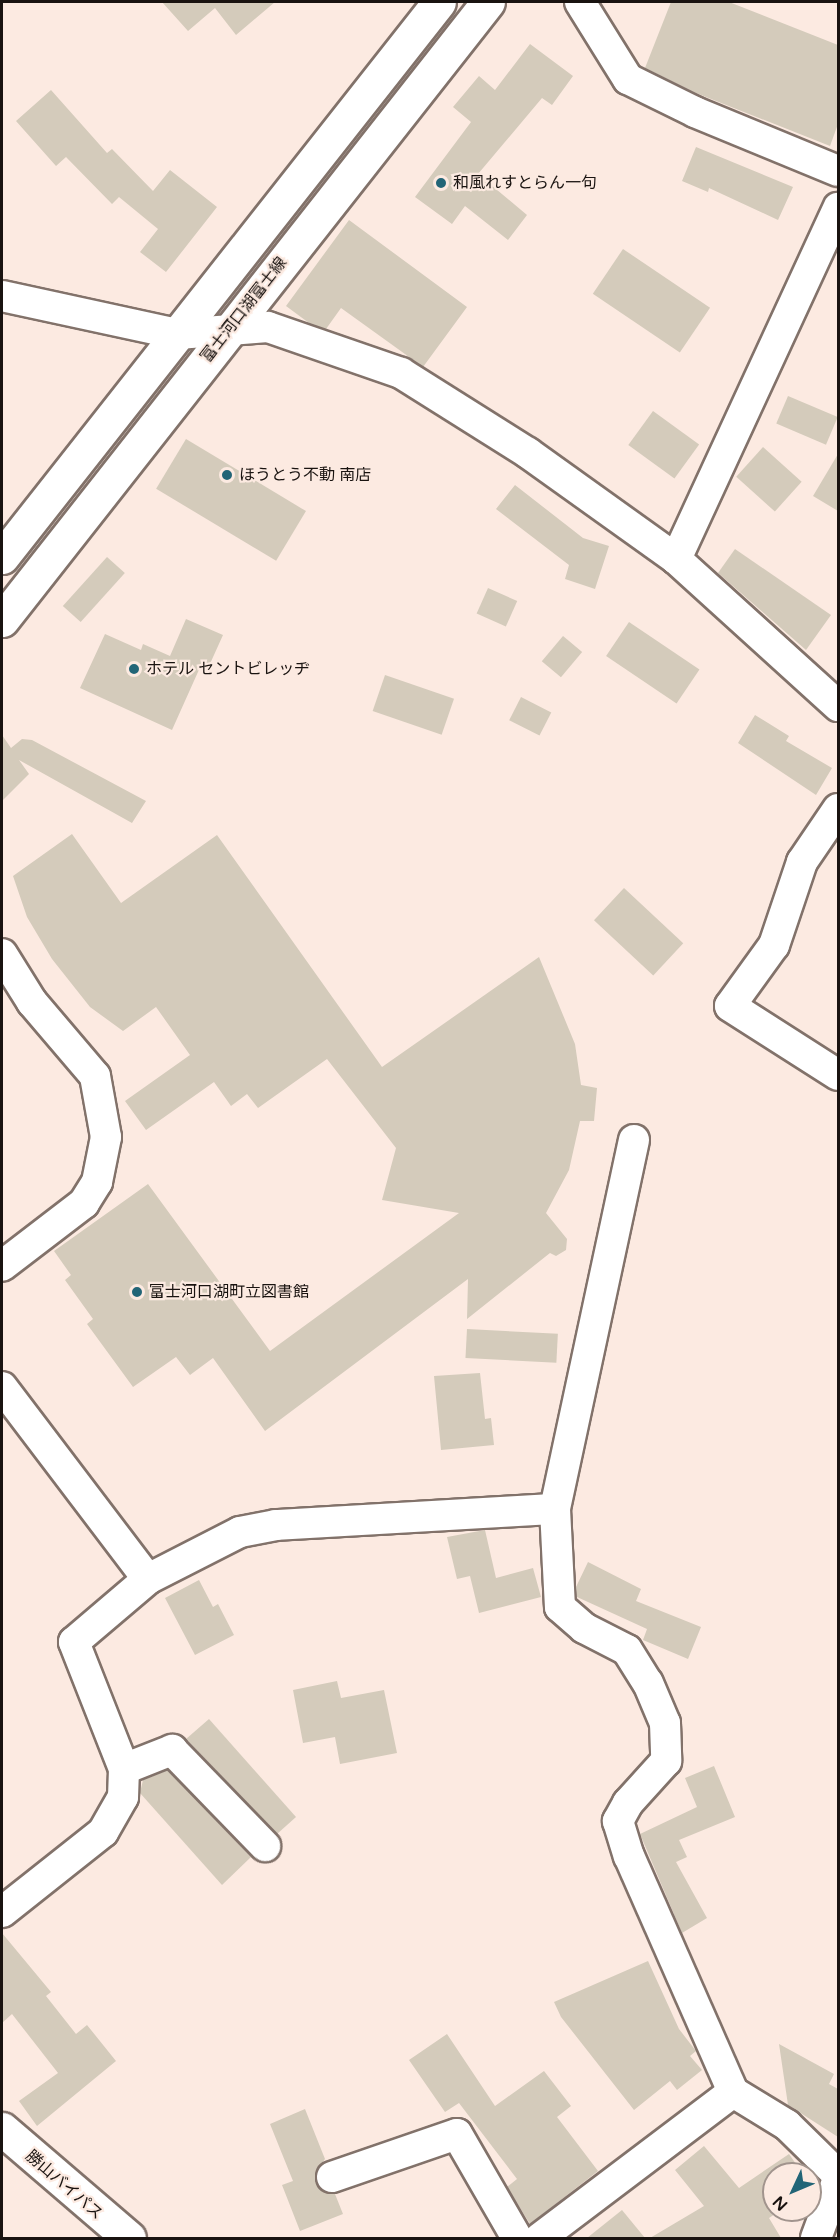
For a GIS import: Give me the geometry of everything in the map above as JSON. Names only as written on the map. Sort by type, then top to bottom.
[{"type":"main road","points":[[2,557],[439,2]]},
{"type":"main road","name":"富士河口湖富士線","points":[[2,620],[488,2]]},
{"type":"main road","name":"勝山バイパス","points":[[2,2129],[129,2238]]},
{"type":"street","points":[[580,2],[628,79],[695,112],[838,171]]},
{"type":"street","points":[[676,560],[838,208]]},
{"type":"street","points":[[2,296],[178,334],[227,332],[268,327],[401,373],[528,453],[676,560],[838,706]]},
{"type":"street","points":[[838,809],[802,862],[774,945],[730,1006],[838,1075]]},
{"type":"street","points":[[2,954],[32,1002],[95,1076],[106,1137],[97,1182],[84,1203],[2,1266]]},
{"type":"street","points":[[634,1140],[555,1509],[560,1607],[584,1628],[627,1650],[648,1683],[665,1722],[666,1761],[628,1803],[618,1821],[629,1856],[734,2092],[787,2125],[838,2177],[816,2238]]},
{"type":"street","points":[[2,1387],[148,1579]]},
{"type":"street","points":[[2,1912],[103,1832],[123,1797],[124,1769],[74,1642],[148,1579],[240,1532],[276,1526],[555,1509]]},
{"type":"street","points":[[124,1769],[172,1750],[265,1846]]},
{"type":"street","points":[[540,2238],[734,2092]]},
{"type":"street","points":[[332,2177],[457,2134],[517,2238]]},
{"type":"building","points":[[162,2],[275,2],[236,35],[215,8],[188,31]]},
{"type":"building","points":[[671,2],[729,2],[838,45],[838,124],[830,146],[696,93],[645,68]]},
{"type":"building","points":[[530,44],[573,76],[552,105],[542,98],[478,174],[527,215],[508,240],[465,206],[452,224],[415,197],[471,122],[453,107],[479,76],[495,90]]},
{"type":"building","points":[[51,90],[107,153],[112,149],[153,191],[170,170],[217,207],[166,272],[140,252],[158,229],[119,197],[112,204],[66,157],[56,166],[16,121]]},
{"type":"building","points":[[696,147],[793,187],[778,220],[709,188],[708,192],[682,181]]},
{"type":"building","points":[[349,220],[467,307],[423,367],[341,308],[326,329],[309,323],[286,306]]},
{"type":"building","points":[[623,249],[710,308],[680,352],[593,294]]},
{"type":"building","points":[[788,396],[838,417],[826,445],[776,424]]},
{"type":"building","points":[[653,411],[699,445],[674,478],[628,445]]},
{"type":"building","points":[[186,439],[306,511],[276,561],[156,489]]},
{"type":"building","points":[[763,447],[802,482],[775,512],[736,477]]},
{"type":"building","points":[[838,454],[838,511],[813,496]]},
{"type":"building","points":[[515,485],[583,538],[609,546],[595,589],[565,579],[569,565],[496,509]]},
{"type":"building","points":[[735,549],[831,615],[806,650],[718,573]]},
{"type":"building","points":[[107,557],[125,573],[81,622],[63,606]]},
{"type":"building","points":[[488,588],[517,601],[506,627],[477,614]]},
{"type":"building","points":[[186,619],[223,635],[209,666],[202,663],[172,730],[80,688],[105,634],[141,650],[143,644],[170,656]]},
{"type":"building","points":[[629,622],[699,670],[677,704],[606,656]]},
{"type":"building","points":[[563,636],[582,652],[561,677],[542,661]]},
{"type":"building","points":[[385,675],[454,699],[442,735],[373,711]]},
{"type":"building","points":[[521,697],[551,712],[539,736],[509,720]]},
{"type":"building","points":[[755,715],[789,736],[786,741],[832,768],[816,795],[738,743]]},
{"type":"building","points":[[2,735],[11,748],[22,739],[32,740],[146,801],[132,823],[19,760],[29,774],[2,801]]},
{"type":"building","points":[[72,834],[121,903],[217,835],[382,1067],[539,957],[575,1044],[581,1085],[597,1088],[594,1121],[580,1121],[569,1170],[546,1213],[567,1239],[566,1250],[556,1256],[550,1253],[467,1319],[468,1279],[265,1431],[213,1358],[190,1375],[176,1357],[133,1387],[87,1324],[93,1319],[65,1280],[71,1275],[54,1251],[148,1184],[270,1351],[459,1213],[382,1200],[396,1148],[327,1059],[258,1108],[247,1094],[231,1106],[214,1082],[146,1130],[125,1101],[190,1055],[156,1007],[123,1031],[90,1007],[52,959],[27,917],[13,876]]},
{"type":"building","points":[[624,888],[683,943],[653,975],[594,920]]},
{"type":"building","points":[[467,1329],[558,1334],[556,1363],[465,1358]]},
{"type":"building","points":[[480,1373],[485,1419],[491,1418],[494,1445],[441,1450],[434,1376]]},
{"type":"building","points":[[485,1530],[496,1578],[533,1568],[541,1597],[479,1613],[470,1576],[457,1579],[447,1537]]},
{"type":"building","points":[[588,1562],[641,1589],[636,1601],[701,1627],[688,1659],[643,1640],[647,1629],[577,1597],[576,1587]]},
{"type":"building","points":[[199,1580],[213,1607],[218,1604],[234,1635],[195,1655],[165,1598]]},
{"type":"building","points":[[337,1681],[341,1698],[384,1690],[397,1753],[340,1764],[335,1737],[303,1743],[293,1690]]},
{"type":"building","points":[[209,1719],[296,1817],[277,1834],[186,1739]]},
{"type":"building","points":[[714,1766],[735,1817],[679,1840],[687,1857],[676,1862],[707,1918],[682,1933],[640,1834],[697,1807],[685,1778]]},
{"type":"building","points":[[168,1770],[251,1857],[222,1885],[140,1793],[143,1780]]},
{"type":"building","points":[[2,1933],[51,1992],[46,1996],[76,2034],[87,2025],[116,2061],[37,2126],[19,2101],[58,2073],[12,2014],[2,2023]]},
{"type":"building","points":[[648,1961],[679,2029],[696,2051],[690,2056],[702,2070],[677,2090],[670,2081],[634,2110],[561,2017],[554,2002]]},
{"type":"building","points":[[447,2034],[495,2106],[544,2071],[571,2106],[557,2117],[598,2171],[530,2224],[507,2187],[517,2179],[459,2103],[445,2112],[409,2060]]},
{"type":"building","points":[[779,2044],[834,2074],[829,2084],[838,2089],[838,2137],[788,2105]]},
{"type":"building","points":[[305,2109],[325,2159],[315,2173],[316,2183],[321,2190],[335,2194],[343,2214],[300,2231],[282,2185],[293,2181],[270,2124]]},
{"type":"building","points":[[704,2146],[739,2188],[762,2172],[762,2222],[771,2222],[781,2238],[650,2238],[704,2206],[675,2170]]},
{"type":"building","points":[[789,2154],[795,2162],[777,2162]]},
{"type":"building","points":[[622,2210],[645,2238],[587,2238]]},
{"type":"place","name":"和風れすとらん一句","points":[[441,183]]},
{"type":"place","name":"ほうとう不動 南店","points":[[227,475]]},
{"type":"place","name":"ホテル セントビレッヂ","points":[[134,669]]},
{"type":"place","name":"富士河口湖町立図書館","points":[[137,1292]]}]
